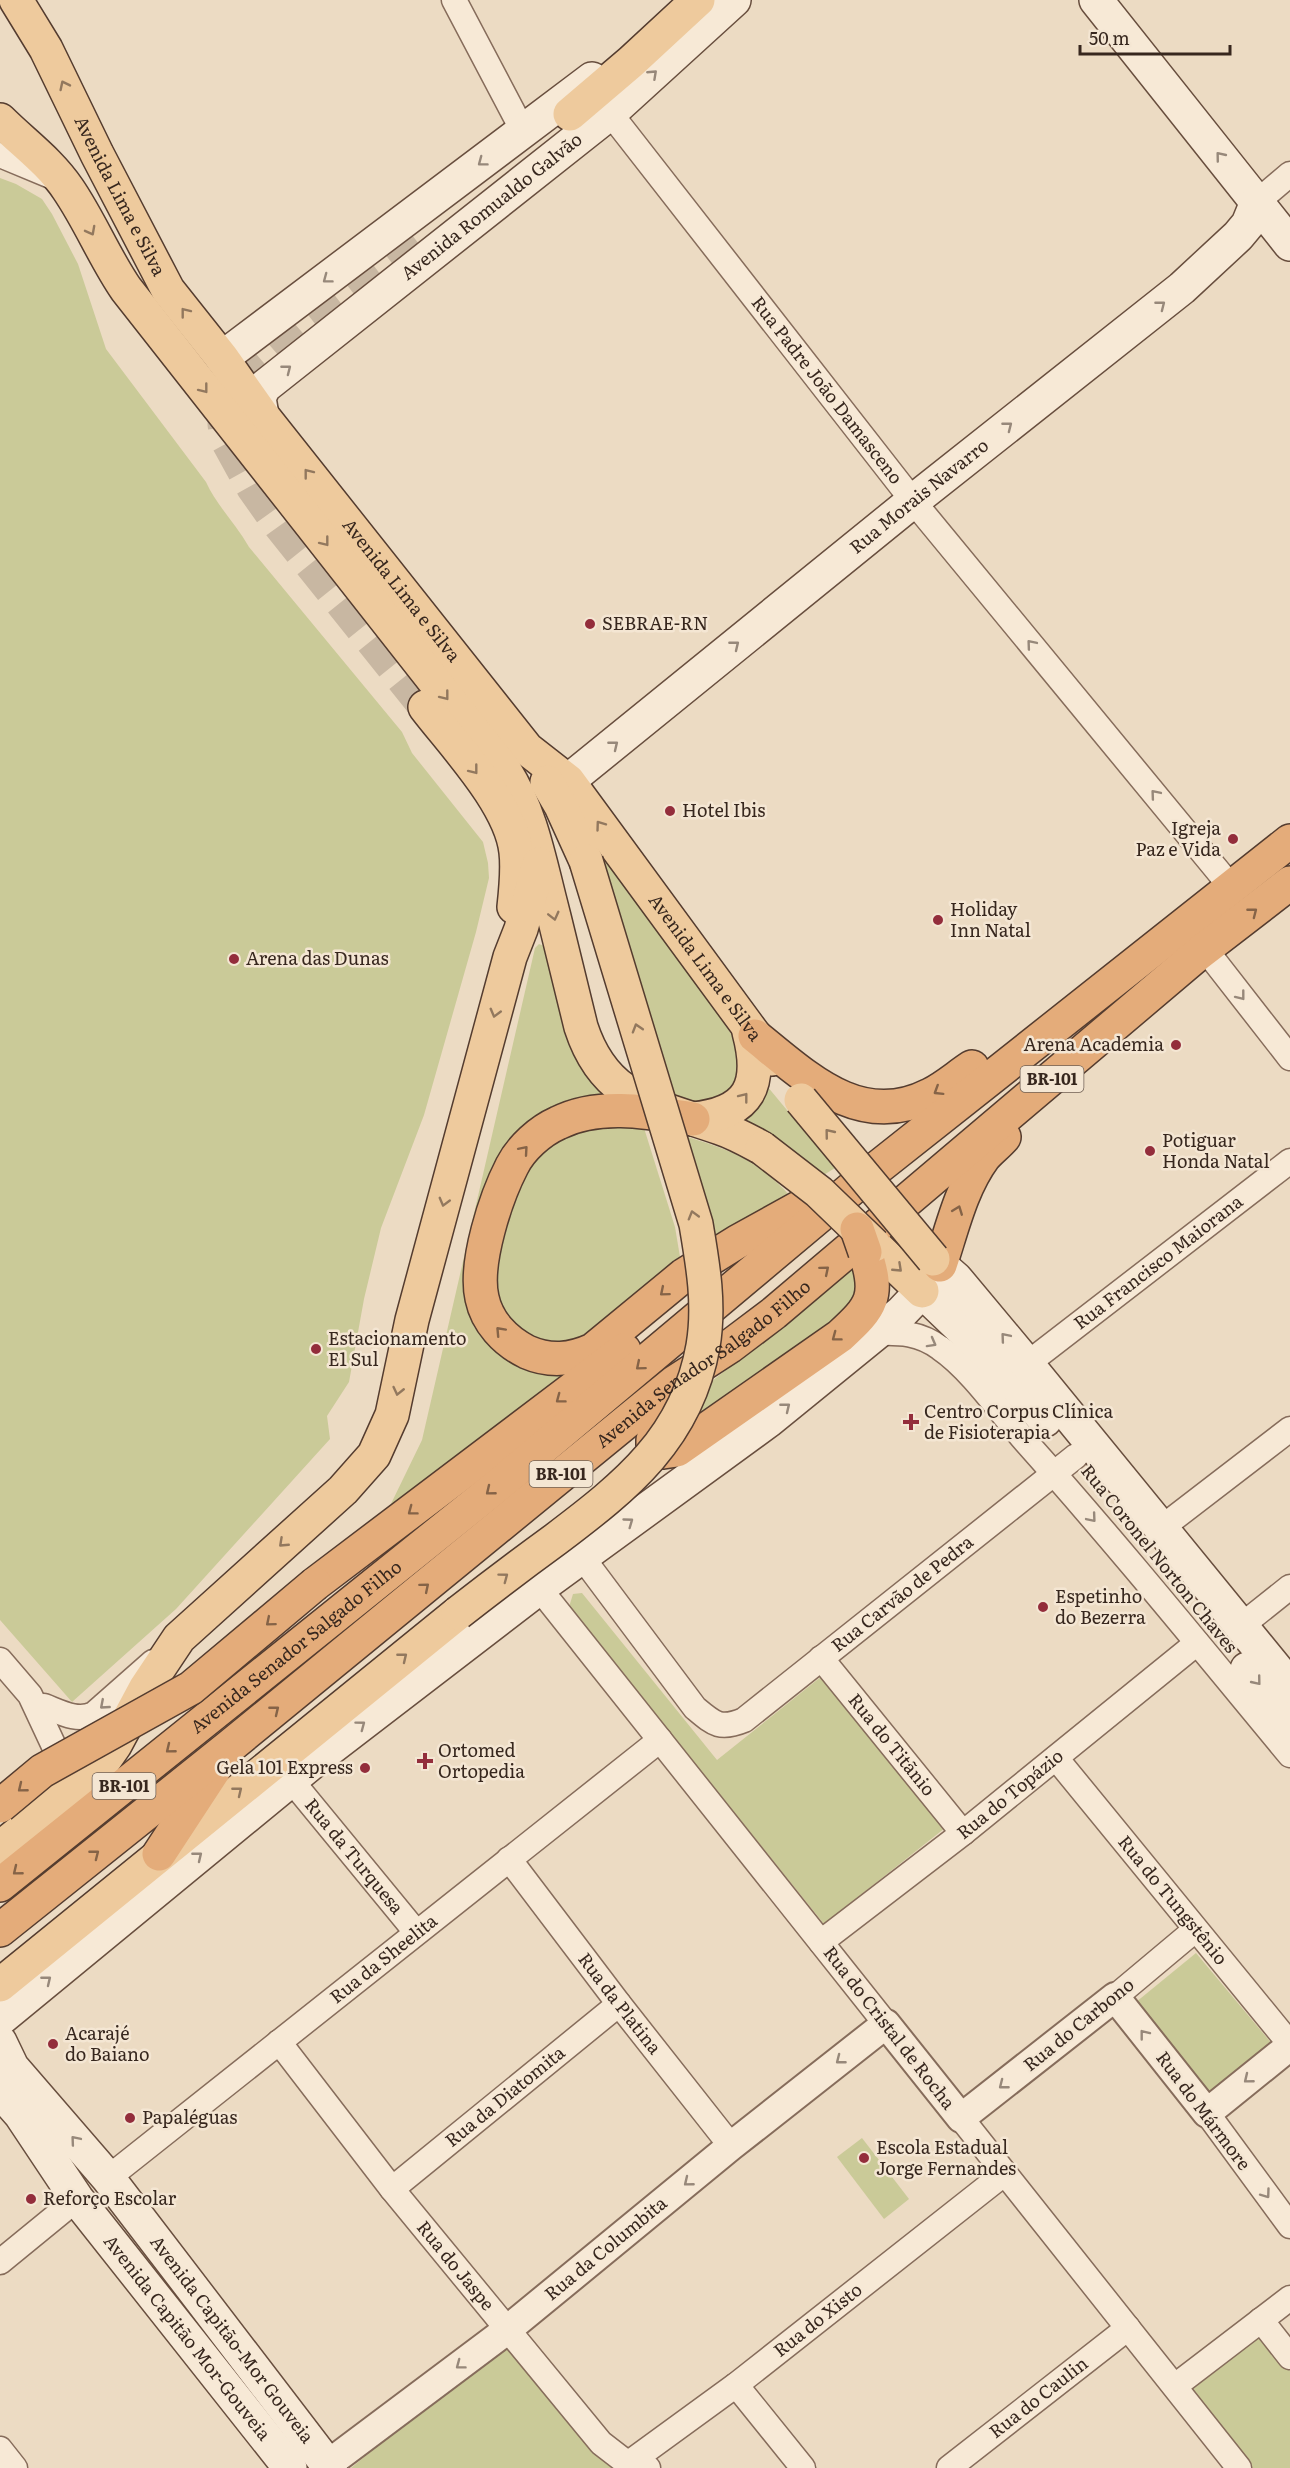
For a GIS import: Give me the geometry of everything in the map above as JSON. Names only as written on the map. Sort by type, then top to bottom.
[{"type":"highway","name":"Avenida Senador Salgado Filho","points":[[0,1885],[502,1482],[862,1180],[1290,841]]},
{"type":"highway","name":"Avenida Senador Salgado Filho","points":[[0,1930],[230,1747],[675,1382],[729,1347],[774,1313],[1202,952],[1290,883]]},
{"type":"highway","points":[[752,1032],[821,1089],[850,1102],[884,1106],[914,1101],[929,1096],[946,1085],[1160,928],[1180,920],[1193,918]]},
{"type":"highway","points":[[932,1272],[961,1203],[984,1158],[1033,1107],[1192,973],[1202,952]]},
{"type":"highway","points":[[693,1119],[651,1112],[610,1110],[572,1117],[542,1133],[521,1153],[512,1165],[493,1216],[482,1262],[480,1285],[488,1317],[510,1341],[531,1354],[557,1359],[576,1358],[593,1350],[684,1275],[737,1242],[894,1155]]},
{"type":"highway","name":"BR-101","points":[[0,1806],[42,1771],[191,1688],[315,1584],[662,1321],[711,1281],[744,1263],[862,1180]]},
{"type":"highway","points":[[675,1382],[653,1440],[656,1448],[663,1452],[676,1450],[840,1335],[862,1315],[870,1300],[872,1281],[865,1242]]},
{"type":"highway","points":[[159,1854],[230,1747]]},
{"type":"main road","name":"Avenida Lima e Silva","points":[[16,0],[46,49],[97,154],[168,290],[222,358],[262,415],[527,749],[568,781],[801,1100],[932,1272]]},
{"type":"main road","points":[[27,0],[46,49]]},
{"type":"main road","points":[[40,0],[47,31],[46,49]]},
{"type":"main road","points":[[222,358],[698,0]]},
{"type":"main road","points":[[570,114],[698,0]]},
{"type":"main road","name":"Avenida Romualdo Galvão","points":[[262,415],[259,398],[264,387],[610,113],[734,0]]},
{"type":"main road","points":[[1096,0],[1290,244]]},
{"type":"main road","name":"Avenida Lima e Silva","points":[[4,135],[62,180],[126,289],[505,771],[524,805],[588,1049],[601,1069],[616,1085],[665,1111],[722,1129],[762,1148]]},
{"type":"main road","name":"Rua Morais Navarro","points":[[568,781],[913,501],[1182,288],[1238,236],[1248,224],[1257,202]]},
{"type":"main road","points":[[425,707],[492,794],[506,818],[516,850],[510,957]]},
{"type":"main road","points":[[0,2016],[294,1767],[458,1613],[613,1496],[638,1472],[664,1440],[694,1383],[706,1325],[705,1271],[696,1224],[586,861],[561,806],[527,749]]},
{"type":"main road","points":[[0,1848],[74,1789],[109,1754],[144,1689],[179,1638],[344,1490],[374,1455],[392,1415],[412,1320],[510,957],[521,928],[540,860]]},
{"type":"main road","points":[[693,1119],[718,1116],[728,1112],[742,1101],[750,1089],[756,1064],[752,1032]]},
{"type":"main road","name":"Rua Coronel Norton Chaves","points":[[762,1148],[798,1174],[865,1242],[932,1272],[956,1279],[1290,1686]]},
{"type":"main road","points":[[0,2016],[159,1854],[294,1767],[768,1422],[902,1312],[932,1272]]},
{"type":"main road","name":"Rua Coronel Norton Chaves","points":[[932,1272],[1065,1465],[1290,1722]]},
{"type":"main road","name":"Avenida Capitão-Mor Gouveia","points":[[0,2016],[12,2067],[108,2178],[327,2467]]},
{"type":"main road","name":"Avenida Capitão Mor-Gouveia","points":[[0,2091],[21,2115],[77,2199],[290,2468]]},
{"type":"street","points":[[454,0],[523,131]]},
{"type":"street","name":"Rua Padre João Damasceno","points":[[610,113],[913,501],[1232,888]]},
{"type":"street","points":[[1257,202],[1290,174]]},
{"type":"street","points":[[1202,952],[1290,1058]]},
{"type":"street","name":"Rua Francisco Maiorana","points":[[1027,1364],[1290,1161]]},
{"type":"street","name":"Rua Coronel Norton Chaves","points":[[876,1333],[906,1333],[921,1337],[940,1347],[1065,1465],[1197,1643],[1290,1755]]},
{"type":"street","points":[[1160,1529],[1290,1429]]},
{"type":"street","name":"Rua Carvão de Pedra","points":[[582,1557],[681,1693],[710,1721],[725,1726],[744,1720],[1065,1465]]},
{"type":"street","points":[[1241,1626],[1290,1587]]},
{"type":"street","name":"Rua do Cristal de Rocha","points":[[539,1588],[1239,2468]]},
{"type":"street","points":[[37,1700],[77,1717],[86,1718],[94,1714],[179,1638]]},
{"type":"street","name":"Rua do Topázio","points":[[821,1942],[963,1833],[1197,1643]]},
{"type":"street","name":"Rua do Titãnio","points":[[821,1658],[963,1833]]},
{"type":"street","points":[[0,1660],[37,1700],[109,1754]]},
{"type":"street","points":[[37,1700],[74,1789]]},
{"type":"street","name":"Rua da Sheelita","points":[[108,2178],[660,1740]]},
{"type":"street","name":"Rua do Tungstênio","points":[[1056,1758],[1290,2045]]},
{"type":"street","name":"Rua da Turquesa","points":[[294,1767],[416,1932]]},
{"type":"street","name":"Rua da Platina","points":[[509,1859],[731,2146]]},
{"type":"street","name":"Rua do Carbono","points":[[961,2118],[1195,1930]]},
{"type":"street","name":"Rua do Mármore","points":[[1114,1997],[1207,2113],[1290,2226]]},
{"type":"street","name":"Rua da Diatomita","points":[[392,2190],[619,2004]]},
{"type":"street","name":"Rua da Columbita","points":[[327,2467],[507,2330],[731,2146],[886,2024]]},
{"type":"street","name":"Rua do Jaspe","points":[[279,2042],[392,2190],[602,2443],[617,2457],[639,2465]]},
{"type":"street","points":[[1207,2113],[1290,2045]]},
{"type":"street","name":"Rua do Xisto","points":[[639,2465],[736,2385],[1005,2174]]},
{"type":"street","points":[[0,2262],[77,2199]]},
{"type":"street","points":[[1174,2386],[1290,2298]]},
{"type":"street","points":[[1261,2320],[1290,2357]]},
{"type":"street","name":"Rua do Caulin","points":[[950,2468],[1128,2328]]},
{"type":"street","points":[[736,2385],[803,2468]]},
{"type":"street","points":[[0,2449],[15,2468]]},
{"type":"green space","name":"Arena das Dunas","points":[[0,178],[42,199],[78,264],[106,349],[206,482],[249,547],[402,732],[412,753],[483,842],[489,878],[424,1115],[381,1228],[364,1299],[349,1382],[327,1416],[330,1439],[176,1609],[72,1702],[0,1620]]},
{"type":"green space","points":[[598,843],[746,1055],[746,1075],[723,1107],[676,1100]]},
{"type":"green space","points":[[539,944],[551,949],[619,1099],[529,1123],[469,1311],[474,1327],[487,1344],[506,1359],[530,1369],[596,1356],[387,1512],[422,1440],[535,948]]},
{"type":"green space","points":[[762,1080],[835,1168],[822,1176],[787,1145],[734,1118]]},
{"type":"green space","points":[[596,1124],[644,1128],[675,1227],[682,1269],[567,1349],[523,1335],[497,1305],[490,1279],[515,1181],[543,1146]]},
{"type":"green space","points":[[684,1136],[716,1146],[743,1158],[767,1174],[791,1197],[716,1250]]},
{"type":"green space","points":[[854,1266],[864,1296],[678,1444],[706,1386]]},
{"type":"green space","points":[[582,1593],[717,1760],[822,1676],[945,1828],[824,1924],[569,1607],[573,1594]]},
{"type":"green space","points":[[1196,1953],[1273,2045],[1207,2099],[1130,2007]]},
{"type":"green space","points":[[862,2138],[909,2199],[884,2219],[837,2157]]},
{"type":"green space","points":[[1261,2335],[1290,2371],[1290,2468],[1249,2468],[1189,2392]]},
{"type":"green space","points":[[506,2338],[623,2468],[351,2468]]},
{"type":"tunnel","points":[[412,235],[304,318],[250,365],[230,389],[224,424],[226,439],[253,488],[280,526],[425,707]]},
{"type":"place","name":"SEBRAE-RN","points":[[590,624]]},
{"type":"place","name":"Hotel Ibis","points":[[670,811]]},
{"type":"place","name":"Igreja Paz e Vida","points":[[1233,839]]},
{"type":"place","name":"Holiday Inn Natal","points":[[938,920]]},
{"type":"place","name":"Arena das Dunas","points":[[234,959]]},
{"type":"place","name":"Arena Academia","points":[[1176,1045]]},
{"type":"place","name":"Potiguar Honda Natal","points":[[1150,1151]]},
{"type":"place","name":"Estacionamento E1 Sul","points":[[316,1349]]},
{"type":"place","name":"Centro Corpus Clínica de Fisioterapia","points":[[911,1422]]},
{"type":"place","name":"Espetinho do Bezerra","points":[[1043,1607]]},
{"type":"place","name":"Ortomed Ortopedia","points":[[425,1761]]},
{"type":"place","name":"Gela 101 Express","points":[[365,1768]]},
{"type":"place","name":"Acarajé do Baiano","points":[[53,2044]]},
{"type":"place","name":"Papaléguas","points":[[130,2118]]},
{"type":"place","name":"Escola Estadual Jorge Fernandes","points":[[864,2158]]},
{"type":"place","name":"Reforço Escolar","points":[[31,2199]]}]
